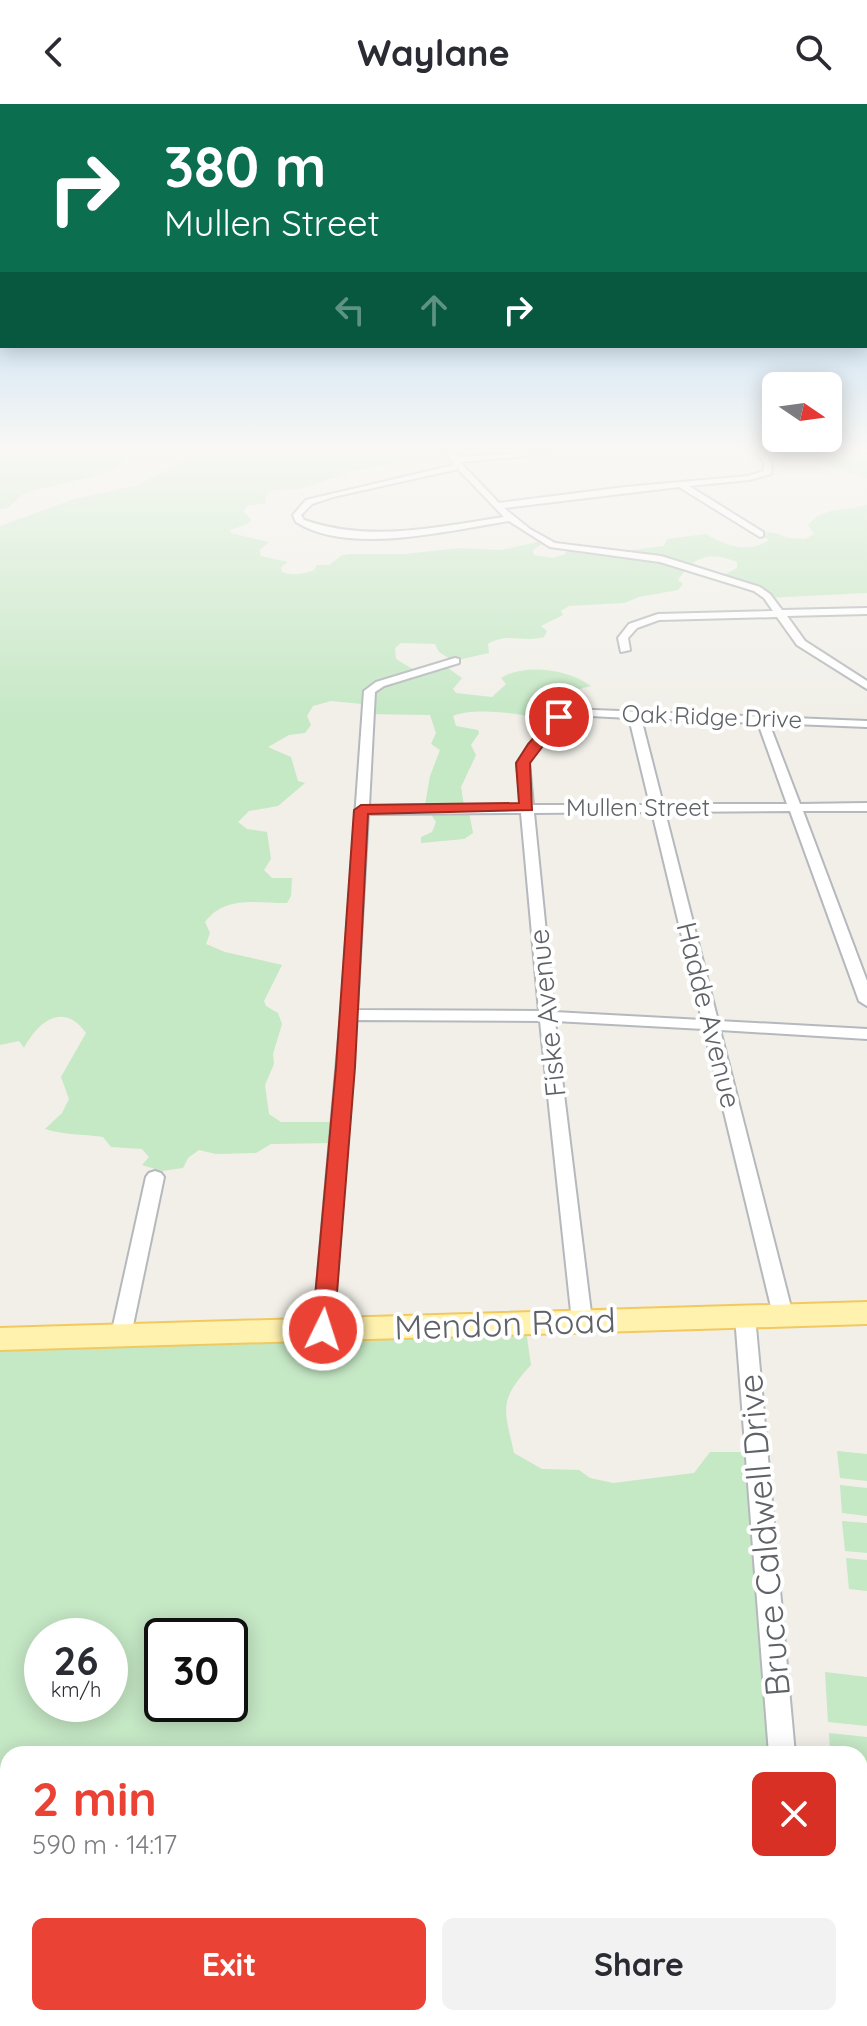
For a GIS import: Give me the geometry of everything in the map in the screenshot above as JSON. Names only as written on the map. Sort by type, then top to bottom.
[{"type":"main road","name":"Mendon Road","points":[[0,1339],[867,1313]]},
{"type":"street","points":[[545,542],[661,559],[743,583],[764,593],[801,643],[867,686]]},
{"type":"street","points":[[625,650],[623,638],[629,629],[658,617],[867,611]]},
{"type":"street","points":[[323,1330],[349,1015],[370,691],[380,684],[455,661]]},
{"type":"street","name":"Oak Ridge Drive","points":[[559,717],[569,712],[867,724]]},
{"type":"street","name":"Hadde Avenue","points":[[634,714],[783,1315]]},
{"type":"street","name":"Fiske Avenue","points":[[559,717],[523,763],[547,1016],[582,1321]]},
{"type":"street","points":[[762,719],[867,1001]]},
{"type":"street","name":"Mullen Street","points":[[361,810],[867,807]]},
{"type":"street","points":[[349,1015],[547,1016],[867,1034]]},
{"type":"street","points":[[121,1335],[155,1177]]},
{"type":"street","name":"Bruce Caldwell Drive","points":[[745,1316],[781,1746]]},
{"type":"green space","points":[[0,542],[268,542],[260,550],[261,556],[288,562],[281,567],[282,572],[298,574],[314,570],[317,565],[329,565],[342,555],[404,554],[460,548],[501,550],[538,542],[545,542],[533,550],[534,555],[553,558],[565,554],[569,547],[617,552],[664,546],[666,542],[720,542],[737,547],[753,547],[766,542],[867,542],[867,593],[767,598],[759,591],[721,576],[737,568],[737,562],[710,557],[690,566],[678,580],[683,584],[678,590],[624,603],[569,606],[561,611],[563,615],[541,626],[547,631],[544,637],[495,640],[488,644],[489,653],[453,661],[439,652],[435,644],[401,643],[395,648],[396,659],[416,671],[444,665],[462,678],[453,689],[456,693],[492,697],[506,684],[501,678],[534,669],[571,675],[591,686],[556,695],[548,702],[565,711],[553,721],[488,712],[453,716],[456,726],[478,730],[479,733],[471,745],[476,755],[461,787],[473,833],[464,839],[421,843],[421,837],[432,832],[436,822],[425,805],[430,776],[440,750],[431,744],[436,733],[430,715],[366,714],[362,704],[331,701],[313,706],[307,716],[311,725],[305,733],[289,735],[268,747],[291,757],[298,781],[305,783],[278,806],[249,811],[238,822],[247,829],[267,832],[271,859],[264,870],[272,878],[292,878],[291,896],[287,903],[242,902],[213,913],[205,922],[210,933],[206,944],[225,952],[282,965],[264,1001],[266,1006],[278,1013],[282,1024],[273,1054],[274,1064],[265,1085],[269,1114],[281,1122],[337,1122],[332,1143],[271,1144],[256,1153],[216,1154],[199,1150],[188,1158],[183,1168],[162,1171],[142,1165],[149,1157],[142,1149],[111,1147],[103,1137],[45,1129],[62,1113],[69,1099],[61,1077],[86,1033],[77,1023],[69,1018],[52,1019],[36,1030],[24,1048],[19,1041],[0,1045]]},
{"type":"green space","points":[[525,1324],[531,1365],[508,1397],[506,1415],[514,1453],[542,1469],[579,1470],[590,1478],[613,1483],[694,1473],[710,1452],[752,1452],[768,1746],[0,1746],[0,1339]]},
{"type":"green space","points":[[837,1451],[867,1454],[867,1481],[840,1478]]},
{"type":"green space","points":[[840,1485],[867,1488],[867,1516],[842,1513]]},
{"type":"green space","points":[[842,1521],[867,1523],[867,1553],[845,1551]]},
{"type":"green space","points":[[846,1558],[867,1560],[867,1591],[849,1589]]},
{"type":"green space","points":[[825,1672],[867,1677],[867,1726],[828,1722]]},
{"type":"green space","points":[[829,1733],[867,1737],[867,1746],[830,1746]]},
{"type":"route","points":[[323,1330],[346,1067],[361,810],[527,807],[523,763],[559,717]]}]
